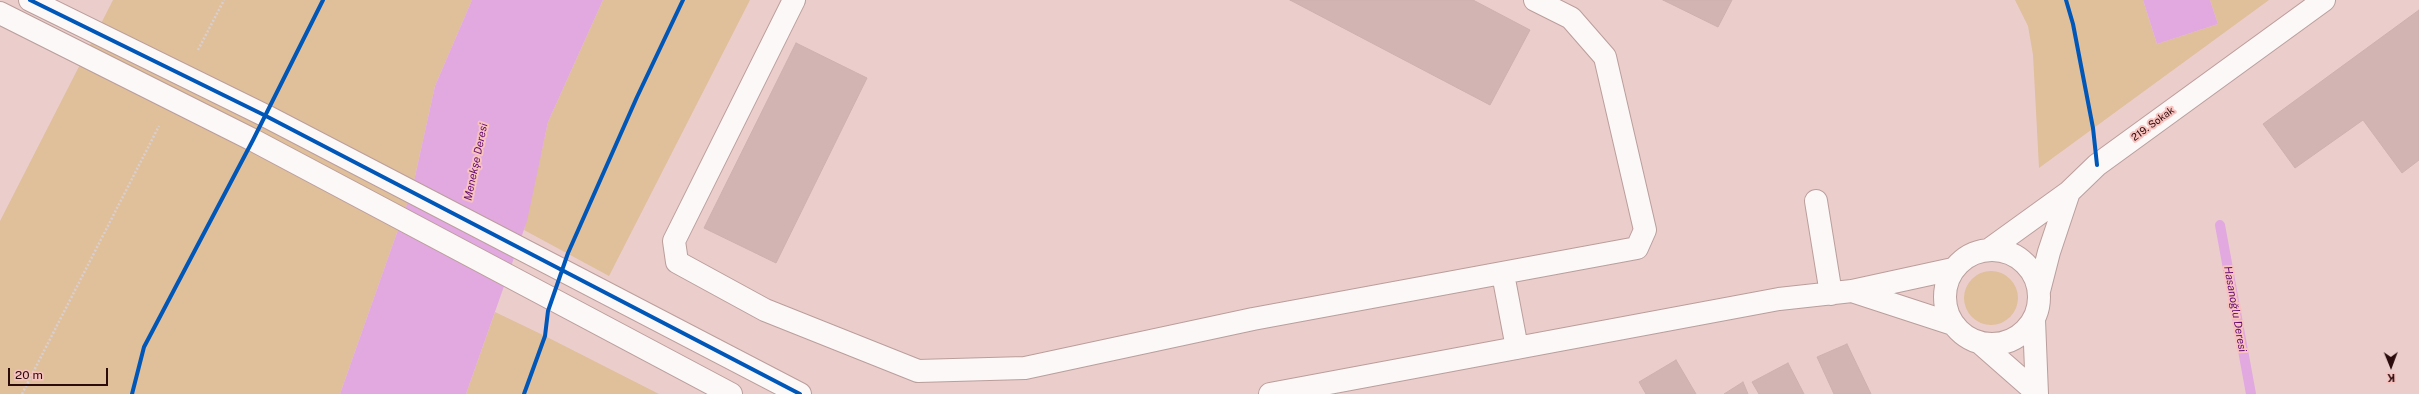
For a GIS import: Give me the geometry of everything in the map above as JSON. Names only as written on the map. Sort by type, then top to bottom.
[{"type":"street","points":[[30,0],[185,76],[354,162],[800,394]]},
{"type":"street","points":[[794,0],[674,241],[677,262],[765,310],[918,371],[1025,368],[1253,319],[1503,274],[1637,248],[1645,230],[1605,57],[1571,18],[1535,0]]},
{"type":"street","name":"219. Sokak","points":[[2039,291],[2049,252],[2069,192],[2097,165],[2324,0]]},
{"type":"street","points":[[0,13],[173,99],[345,188],[732,394]]},
{"type":"street","points":[[1990,249],[2069,192]]},
{"type":"street","points":[[1816,201],[1842,292]]},
{"type":"street","points":[[1990,249],[2004,251],[2017,256],[2028,265],[2036,277],[2039,291],[2039,305],[2034,320],[2037,393],[1979,342],[1964,334],[1953,324],[1946,310],[1945,295],[1947,281],[1954,269],[1963,259],[1976,252],[1990,249]]},
{"type":"street","points":[[1270,394],[1779,299],[1842,292],[1954,269]]},
{"type":"street","points":[[1503,274],[1516,348]]},
{"type":"street","points":[[1842,292],[1918,311],[1953,324]]},
{"type":"street","points":[[1979,342],[1994,344],[2010,341],[2024,332],[2034,320]]},
{"type":"path","points":[[185,76],[224,0]]},
{"type":"path","points":[[22,394],[173,99]]},
{"type":"shaded area","points":[[113,0],[472,0],[435,86],[412,190],[340,394],[0,394],[0,221]]},
{"type":"shaded area","points":[[603,0],[750,0],[609,276],[524,230],[548,122]]},
{"type":"shaded area","points":[[2015,0],[2143,0],[2157,44],[2218,24],[2210,0],[2269,0],[2039,168],[2033,55],[2028,26]]},
{"type":"shaded area","points":[[1986,271],[1996,271],[2006,275],[2014,283],[2018,293],[2018,303],[2014,313],[2006,321],[1996,325],[1986,325],[1976,321],[1968,313],[1964,303],[1964,293],[1968,283],[1976,275]]},
{"type":"shaded area","points":[[495,312],[545,336],[659,394],[466,394]]},
{"type":"water","name":"Menekşe Deresi","points":[[472,0],[603,0],[548,122],[527,221],[466,394],[340,394],[412,190],[435,86]]},
{"type":"water","points":[[2143,0],[2210,0],[2218,24],[2157,44]]},
{"type":"building","points":[[1290,0],[1473,0],[1530,30],[1490,105]]},
{"type":"building","points":[[1663,0],[1732,0],[1718,27]]},
{"type":"building","points":[[2419,10],[2419,160],[2402,173],[2363,120],[2295,168],[2263,124]]},
{"type":"building","points":[[796,43],[867,78],[776,263],[704,228]]},
{"type":"building","points":[[1847,344],[1871,394],[1834,394],[1817,357]]},
{"type":"building","points":[[1676,360],[1696,394],[1646,394],[1639,382]]},
{"type":"building","points":[[1788,363],[1804,394],[1759,394],[1752,382]]},
{"type":"building","points":[[1743,382],[1748,394],[1724,394]]},
{"type":"waterway","name":"Hasanoğlu Deresi","points":[[2220,225],[2251,394]]},
{"type":"cycle path","points":[[30,0],[264,115],[800,394]]},
{"type":"cycle path","points":[[132,394],[144,347],[253,140],[323,0]]},
{"type":"cycle path","points":[[524,394],[545,336],[548,311],[568,253],[637,97],[683,0]]},
{"type":"cycle path","points":[[2066,0],[2073,24],[2093,128],[2097,165]]}]
